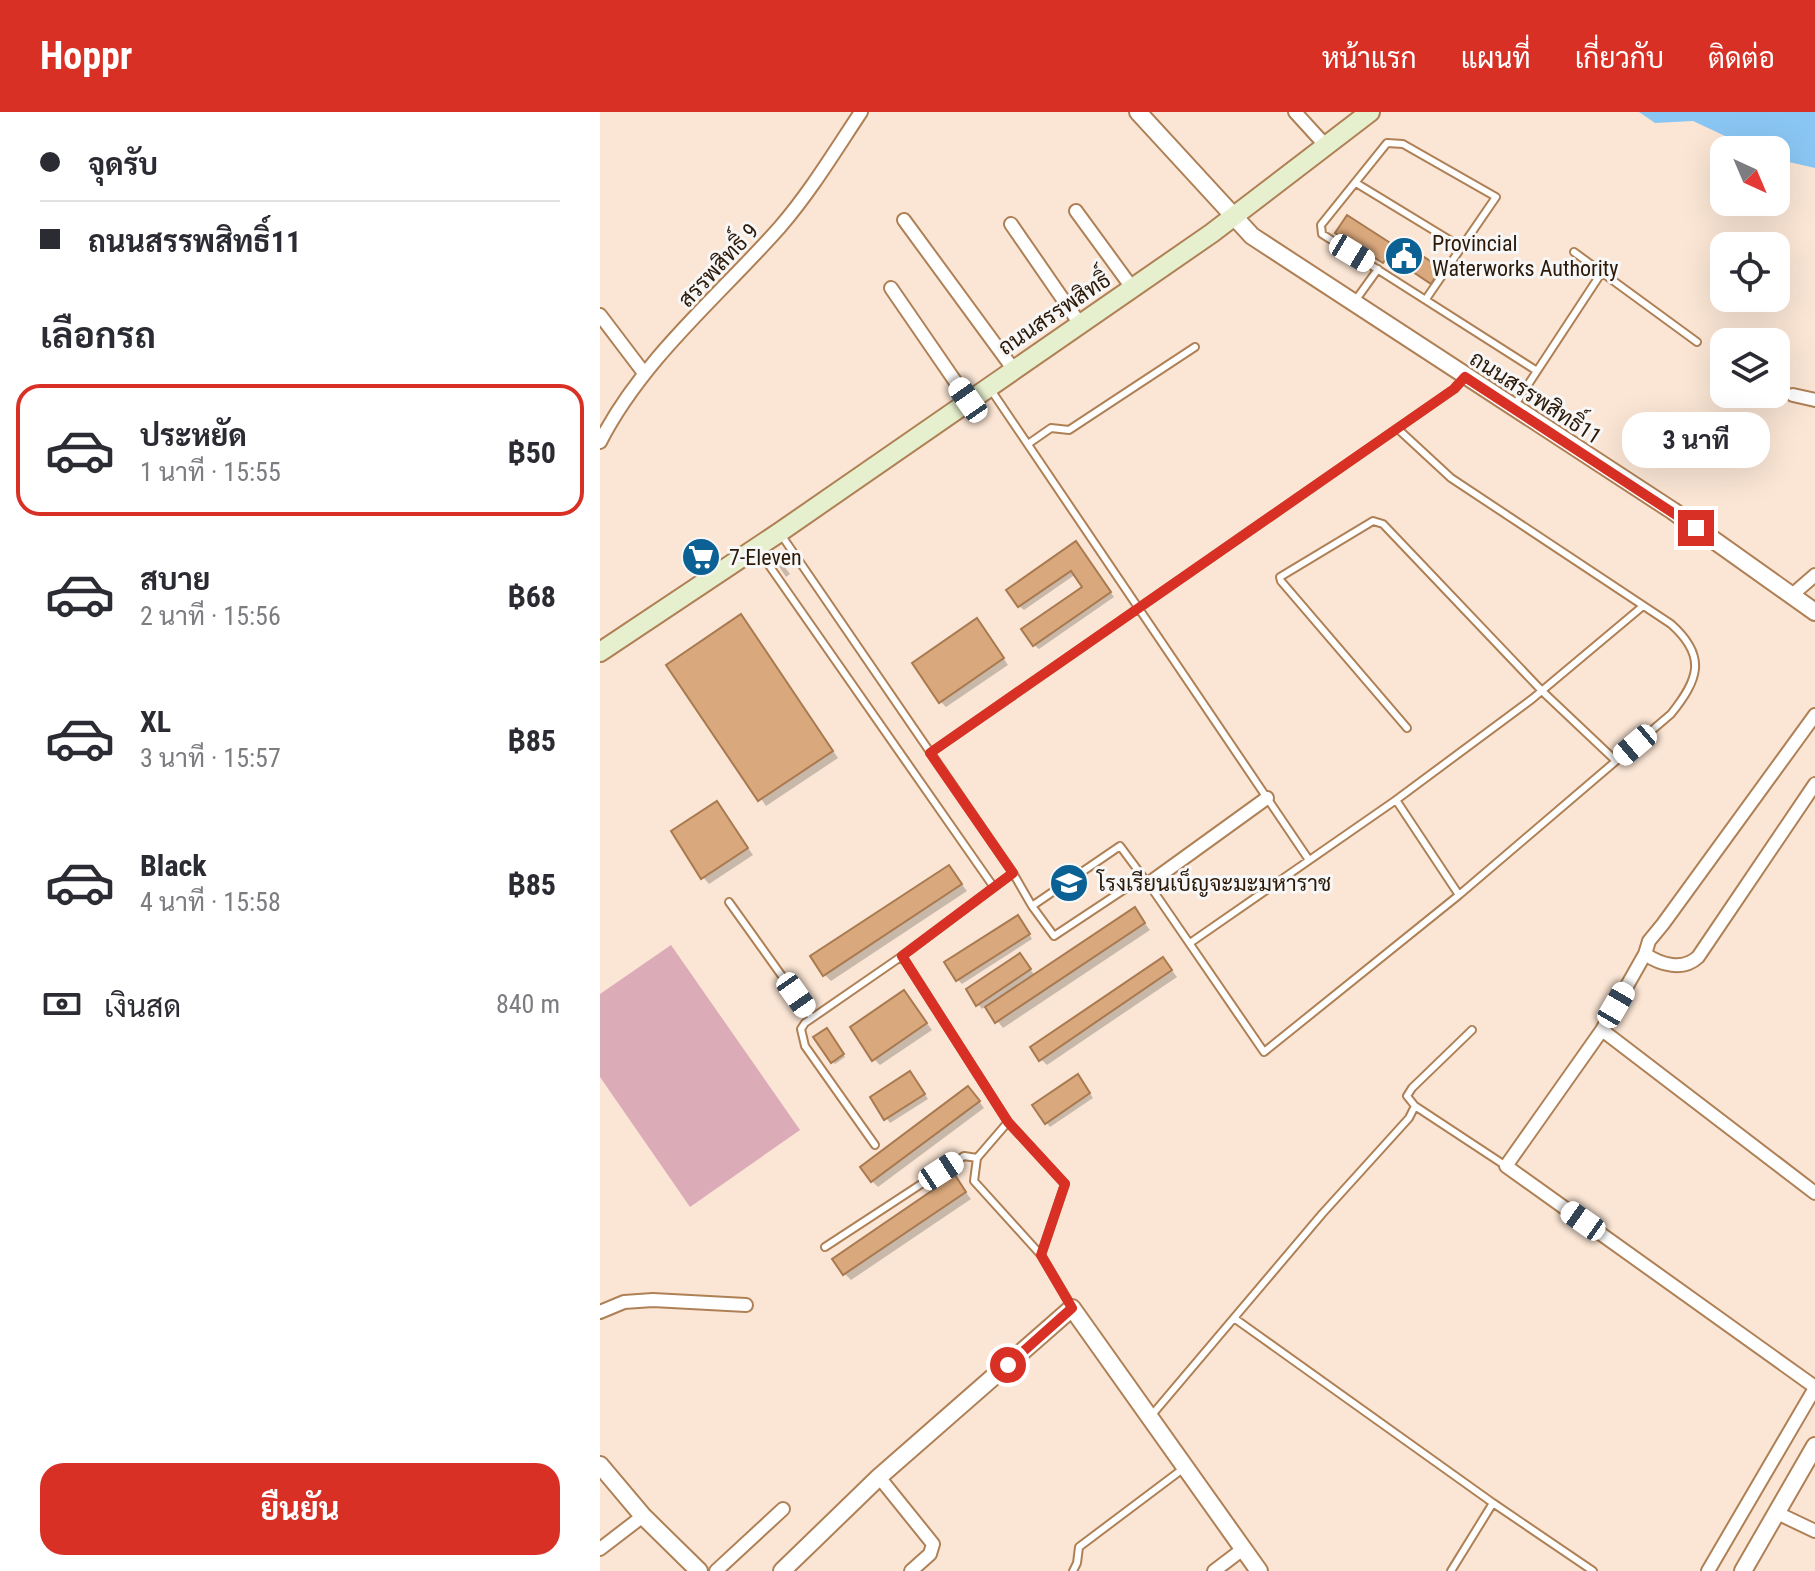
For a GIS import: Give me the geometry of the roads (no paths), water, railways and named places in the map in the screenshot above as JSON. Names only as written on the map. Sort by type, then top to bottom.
[{"type":"main road","name":"ถนนสรรพสิทธิ์","points":[[600,652],[1133,289],[1234,218],[1370,112]]},
{"type":"street","name":"สรรพสิทธิ์ 9","points":[[600,442],[615,413],[644,373],[810,191],[861,112]]},
{"type":"street","name":"ถนนสรรพสิทธิ์11","points":[[1138,112],[1252,236],[1673,511],[1815,612]]},
{"type":"street","points":[[1295,112],[1326,146]]},
{"type":"street","points":[[1076,211],[1133,289]]},
{"type":"street","points":[[904,220],[1014,370]]},
{"type":"street","points":[[1011,224],[1080,324]]},
{"type":"street","points":[[891,288],[968,400]]},
{"type":"street","points":[[600,315],[644,373]]},
{"type":"street","points":[[1793,395],[1815,400]]},
{"type":"street","points":[[1792,595],[1815,575]]},
{"type":"street","points":[[1708,1571],[1815,1387],[1506,1166],[1602,1030],[1645,954],[1649,941],[1815,715]]},
{"type":"street","points":[[1645,954],[1656,962],[1679,966],[1690,964],[1698,957],[1815,784]]},
{"type":"street","points":[[1146,880],[1267,798]]},
{"type":"street","points":[[1602,1030],[1815,1193]]},
{"type":"street","points":[[600,1312],[624,1302],[653,1300],[746,1305]]},
{"type":"street","points":[[782,1571],[879,1477],[1072,1308],[1259,1571]]},
{"type":"street","points":[[1743,1571],[1815,1446]]},
{"type":"street","points":[[600,1465],[643,1516],[699,1571]]},
{"type":"street","points":[[879,1477],[933,1544],[930,1554],[911,1571]]},
{"type":"street","points":[[716,1571],[783,1509]]},
{"type":"street","points":[[1777,1513],[1815,1531]]},
{"type":"street","points":[[600,1549],[643,1516]]},
{"type":"street","points":[[1214,1571],[1243,1549]]},
{"type":"lane","points":[[1426,299],[1496,197],[1396,142],[1387,143],[1321,225],[1321,230],[1326,237],[1537,371]]},
{"type":"lane","points":[[1356,183],[1461,247]]},
{"type":"lane","points":[[1574,252],[1697,342]]},
{"type":"lane","points":[[1353,304],[1378,269]]},
{"type":"lane","points":[[1513,408],[1602,272]]},
{"type":"lane","points":[[1028,444],[1051,428],[1069,430],[1195,347]]},
{"type":"lane","points":[[930,753],[1398,429],[1454,389],[1465,377]]},
{"type":"lane","points":[[989,387],[1309,860]]},
{"type":"lane","points":[[1032,906],[1120,846],[1264,1052],[1459,895],[1671,714],[1690,689],[1695,673],[1693,654],[1687,639],[1643,606],[1451,478],[1398,429]]},
{"type":"lane","points":[[1407,728],[1280,577],[1373,521],[1383,524],[1542,691],[1616,761]]},
{"type":"lane","points":[[780,532],[1054,936],[1146,880]]},
{"type":"lane","points":[[757,547],[993,886]]},
{"type":"lane","points":[[1190,943],[1396,800],[1542,691],[1643,606]]},
{"type":"lane","points":[[1396,800],[1459,895]]},
{"type":"lane","points":[[875,1145],[805,1046],[801,1029],[1013,873]]},
{"type":"lane","points":[[729,902],[812,1018]]},
{"type":"lane","points":[[902,956],[1008,1122],[1065,1184],[1041,1255]]},
{"type":"lane","points":[[1472,1030],[1407,1096],[1415,1106],[1506,1166]]},
{"type":"lane","points":[[1149,1418],[1322,1214],[1409,1118],[1415,1106]]},
{"type":"lane","points":[[1008,1122],[977,1158],[974,1181],[1041,1255],[1072,1308]]},
{"type":"lane","points":[[825,1247],[964,1156],[977,1158]]},
{"type":"lane","points":[[1234,1318],[1593,1571]]},
{"type":"lane","points":[[1073,1571],[1079,1547],[1184,1468]]},
{"type":"lane","points":[[1451,1571],[1493,1503]]},
{"type":"water","points":[[1639,112],[1815,112],[1815,168],[1790,162],[1790,136],[1725,136],[1693,121],[1655,123]]},
{"type":"place","name":"Provincial Waterworks Authority","points":[[1404,256]]},
{"type":"place","name":"7-Eleven","points":[[701,557]]},
{"type":"place","name":"โรงเรียนเบ็ญจะมะมหาราช","points":[[1069,883]]}]
